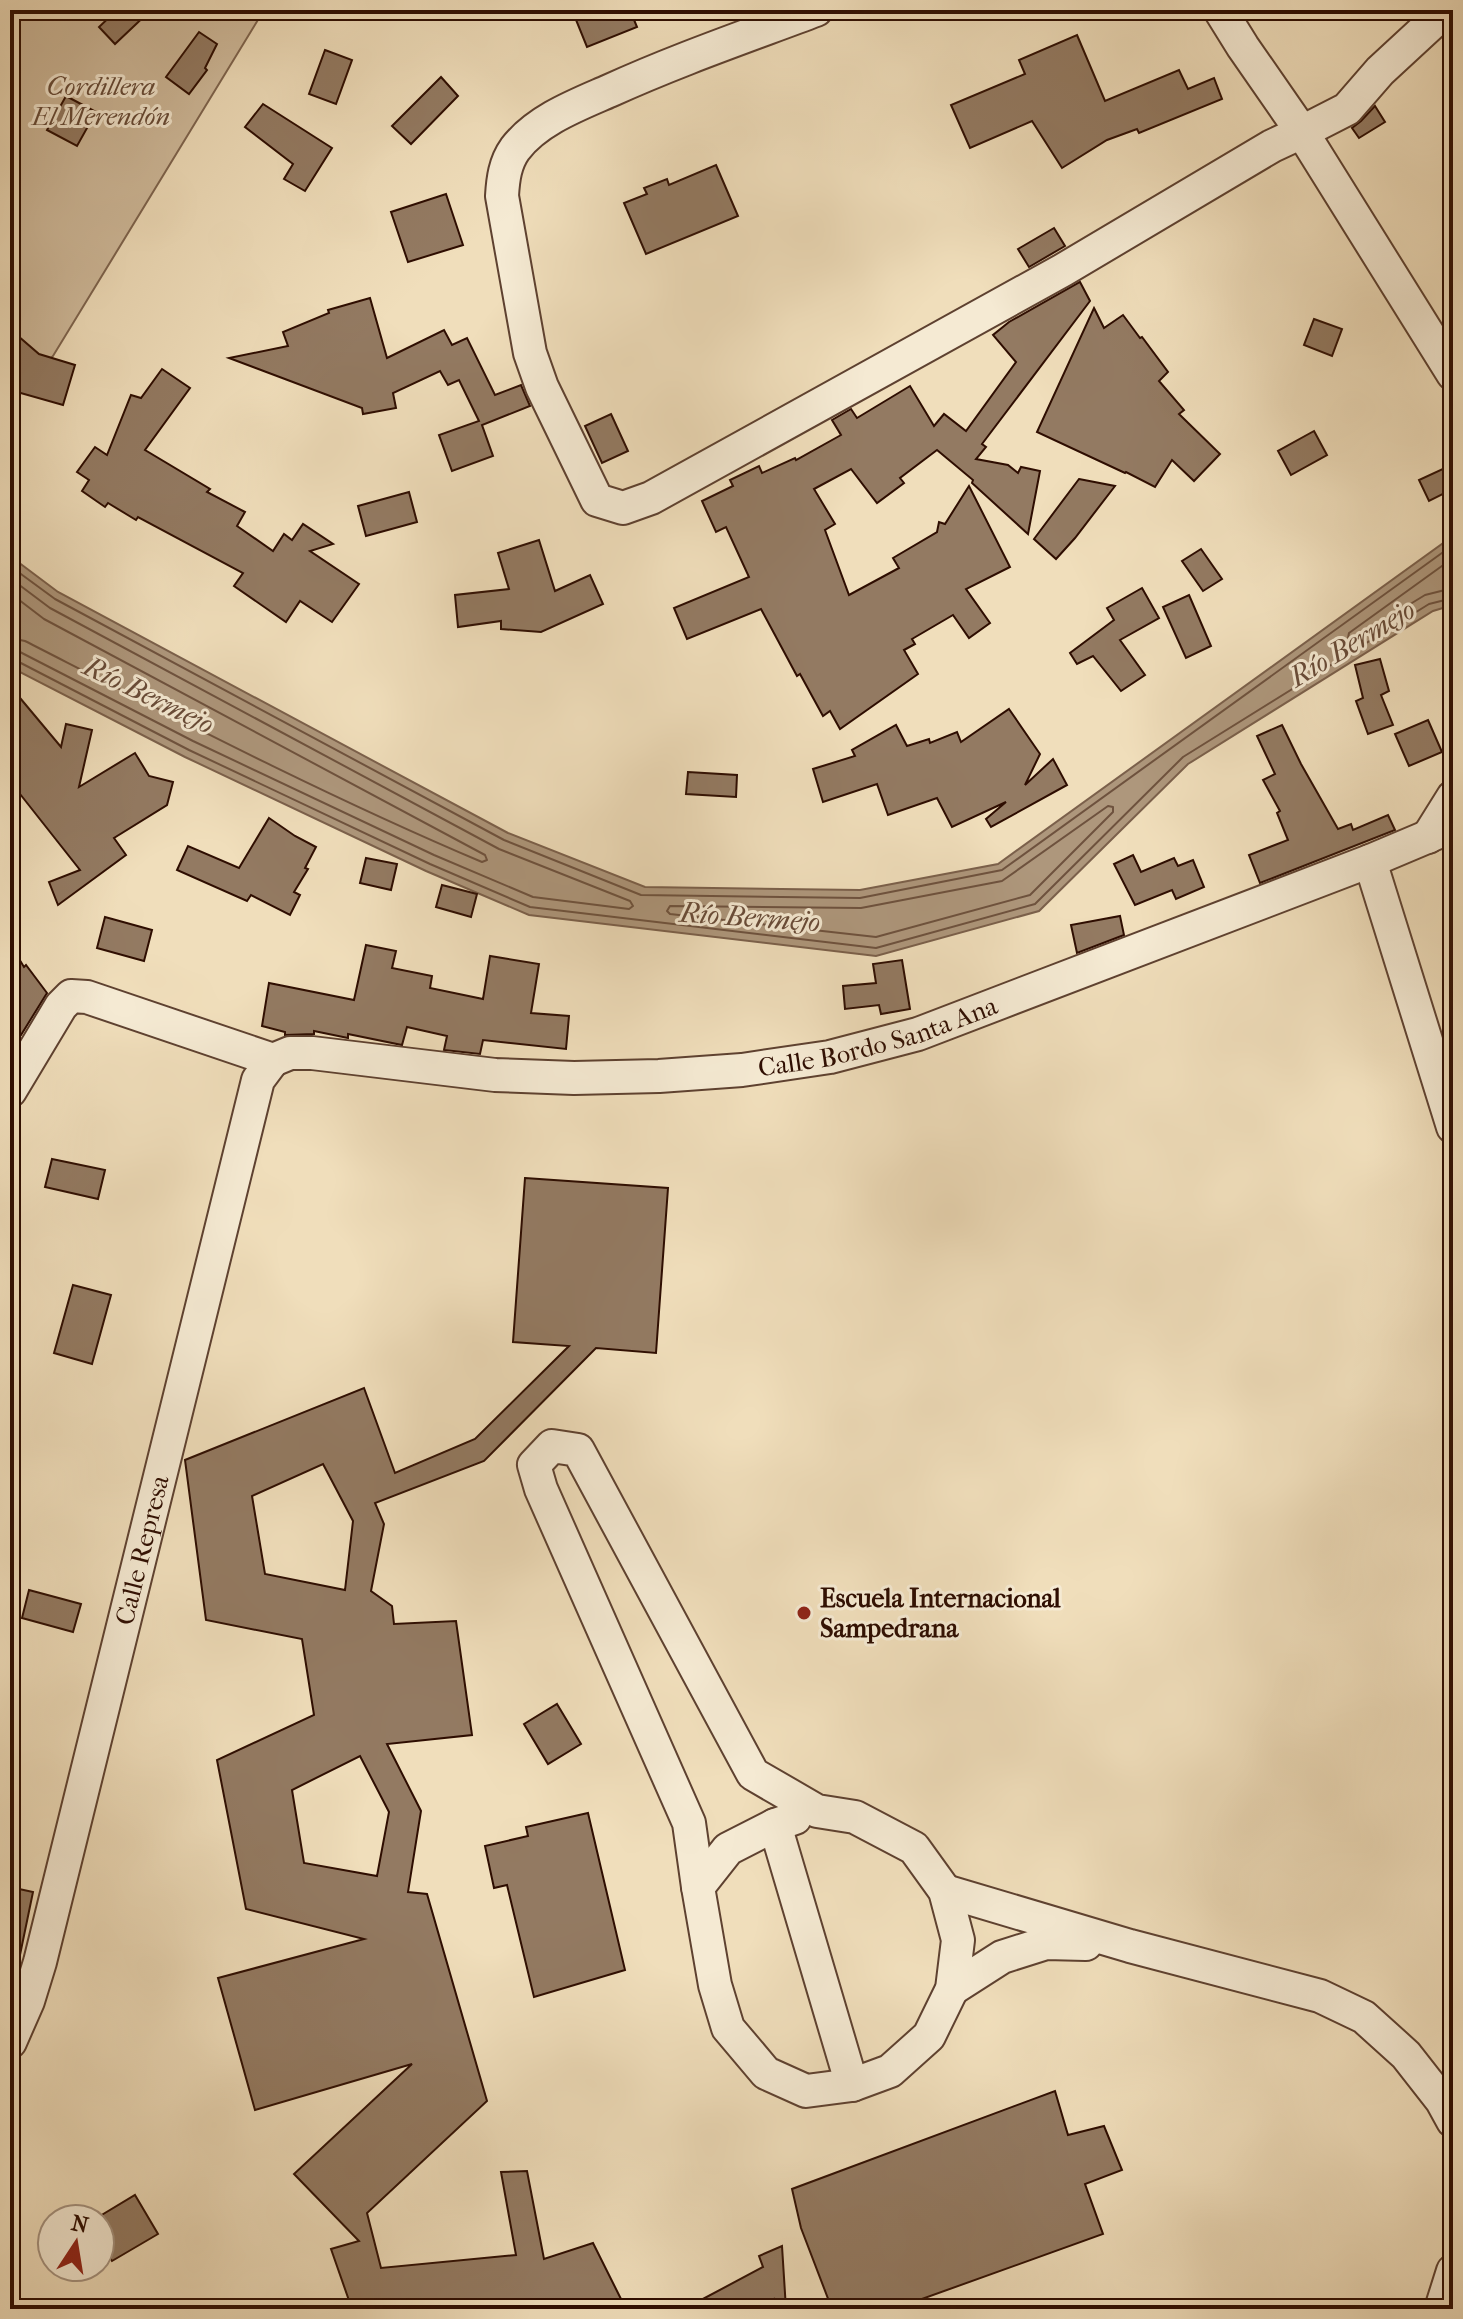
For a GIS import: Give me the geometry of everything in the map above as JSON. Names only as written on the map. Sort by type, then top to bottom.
[{"type":"street","points":[[816,10],[663,67],[580,104],[534,131],[509,158],[502,196],[530,353],[542,387],[597,500],[623,508],[651,498],[1063,270],[1272,146],[1347,109],[1380,71],[1446,10]]},
{"type":"street","points":[[1220,10],[1302,132],[1453,374]]},
{"type":"street","points":[[1441,832],[1453,797]]},
{"type":"street","name":"Calle Bordo Santa Ana","points":[[273,1060],[290,1053],[312,1053],[495,1075],[574,1078],[742,1070],[830,1057],[918,1034],[1441,832]]},
{"type":"street","points":[[1370,861],[1453,1127]]},
{"type":"street","points":[[10,1091],[61,1006],[71,996],[87,997],[273,1060]]},
{"type":"street","name":"Calle Represa","points":[[10,2042],[19,1996],[40,1962],[258,1080],[273,1060]]},
{"type":"street","points":[[552,1446],[578,1450],[753,1774],[817,1811],[855,1817],[914,1848],[945,1891],[958,1940],[952,1989],[929,2036],[890,2071],[852,2085],[806,2091],[766,2073],[728,2028],[715,1985],[689,1823],[541,1489],[534,1465],[552,1446]]},
{"type":"street","points":[[698,1887],[728,1849],[775,1825],[817,1811]]},
{"type":"street","points":[[775,1825],[852,2085]]},
{"type":"street","points":[[945,1891],[1130,1946],[1320,1996],[1364,2017],[1406,2055],[1442,2101],[1453,2121]]},
{"type":"street","points":[[952,1989],[1002,1957],[1046,1943],[1130,1946]]},
{"type":"street","points":[[1441,2309],[1453,2271]]},
{"type":"green space","name":"Cordillera El Merendón","points":[[10,10],[264,10],[53,356],[10,403]]},
{"type":"water","name":"Río Bermejo","points":[[1453,536],[1453,605],[1433,611],[1188,764],[1039,911],[876,956],[529,915],[426,871],[185,757],[10,667],[10,556],[58,592],[508,833],[645,887],[860,890],[998,864]]},
{"type":"building","points":[[117,10],[151,10],[115,44],[99,27]]},
{"type":"building","points":[[572,10],[630,10],[637,27],[587,47]]},
{"type":"building","points":[[199,32],[217,44],[205,68],[207,70],[189,94],[166,77]]},
{"type":"building","points":[[1077,35],[1105,101],[1179,70],[1188,89],[1214,78],[1222,99],[1139,133],[1137,129],[1107,140],[1062,168],[1032,121],[970,148],[951,105],[1025,74],[1019,60]]},
{"type":"building","points":[[325,50],[352,60],[336,104],[309,94]]},
{"type":"building","points":[[441,77],[458,96],[411,144],[392,126]]},
{"type":"building","points":[[66,96],[96,112],[77,146],[47,130]]},
{"type":"building","points":[[263,104],[332,148],[305,191],[284,179],[293,164],[245,127]]},
{"type":"building","points":[[1375,106],[1385,122],[1359,138],[1352,128]]},
{"type":"building","points":[[716,165],[738,216],[646,254],[624,203],[647,194],[644,188],[667,179],[669,185]]},
{"type":"building","points":[[446,194],[463,245],[408,262],[391,212]]},
{"type":"building","points":[[1054,228],[1065,246],[1029,267],[1018,249]]},
{"type":"building","points":[[1080,282],[1090,301],[982,444],[986,447],[976,459],[1008,465],[1018,473],[1021,467],[1040,471],[1028,534],[937,450],[900,478],[904,483],[877,503],[851,469],[814,489],[835,524],[825,530],[849,595],[899,568],[893,558],[937,532],[939,522],[945,524],[969,486],[1010,567],[966,589],[990,623],[969,638],[953,615],[912,639],[915,644],[904,650],[918,674],[840,729],[830,711],[823,716],[800,674],[797,676],[761,609],[687,639],[674,608],[749,577],[726,527],[716,532],[702,501],[733,486],[730,480],[759,466],[762,473],[796,460],[841,435],[832,420],[851,409],[857,418],[910,386],[934,426],[944,414],[966,431],[1016,362],[993,335],[1009,322]]},
{"type":"building","points":[[370,298],[387,358],[444,330],[452,345],[467,338],[495,395],[521,385],[530,406],[482,425],[493,456],[452,471],[439,435],[479,421],[459,380],[448,385],[440,371],[393,393],[396,408],[363,414],[362,408],[229,358],[288,346],[283,332],[329,313],[328,310]]},
{"type":"building","points":[[1094,308],[1104,328],[1123,315],[1142,337],[1168,372],[1159,381],[1184,410],[1179,414],[1220,454],[1194,481],[1172,460],[1155,487],[1037,432]]},
{"type":"building","points":[[1314,319],[1342,329],[1332,356],[1304,345]]},
{"type":"building","points":[[10,329],[39,354],[75,365],[63,405],[10,390]]},
{"type":"building","points":[[162,369],[190,388],[145,450],[210,489],[207,492],[245,512],[237,526],[273,551],[284,534],[292,540],[303,524],[333,544],[310,551],[359,584],[332,622],[300,601],[286,622],[234,586],[243,573],[138,517],[136,520],[108,503],[105,507],[82,491],[89,480],[77,472],[95,447],[107,455],[131,395],[141,398]]},
{"type":"building","points":[[611,414],[628,451],[602,463],[585,426]]},
{"type":"building","points":[[1314,431],[1327,455],[1291,475],[1278,451]]},
{"type":"building","points":[[1447,467],[1453,489],[1429,501],[1419,480]]},
{"type":"building","points":[[1079,479],[1115,486],[1056,559],[1034,539]]},
{"type":"building","points":[[409,492],[417,522],[366,536],[358,506]]},
{"type":"building","points":[[539,540],[555,591],[590,575],[603,604],[541,632],[501,629],[501,621],[458,627],[455,595],[509,589],[498,553]]},
{"type":"building","points":[[1201,549],[1222,579],[1203,591],[1182,561]]},
{"type":"building","points":[[1142,588],[1159,618],[1120,640],[1145,675],[1121,691],[1093,656],[1077,664],[1070,653],[1114,620],[1107,608]]},
{"type":"building","points":[[1189,595],[1211,646],[1186,658],[1163,607]]},
{"type":"building","points":[[1380,659],[1389,691],[1381,695],[1393,725],[1368,734],[1356,701],[1363,698],[1355,665]]},
{"type":"building","points":[[10,686],[61,747],[66,724],[92,730],[79,787],[135,753],[149,776],[173,782],[167,805],[114,838],[126,855],[58,905],[49,882],[80,870],[20,794],[10,801]]},
{"type":"building","points":[[1009,709],[1040,754],[1025,785],[1053,759],[1067,785],[991,827],[986,819],[1006,802],[952,827],[937,798],[888,815],[877,784],[823,802],[813,769],[855,756],[852,750],[896,725],[907,746],[929,739],[930,743],[957,732],[961,742]]},
{"type":"building","points":[[1428,720],[1442,752],[1409,766],[1395,734]]},
{"type":"building","points":[[1282,725],[1338,829],[1351,824],[1353,830],[1388,815],[1395,830],[1260,883],[1249,855],[1288,840],[1277,813],[1280,811],[1263,780],[1275,774],[1257,736]]},
{"type":"building","points":[[688,772],[737,775],[736,797],[686,794]]},
{"type":"building","points":[[269,818],[316,847],[305,868],[308,869],[294,892],[300,895],[290,915],[251,895],[247,901],[177,870],[188,846],[239,868]]},
{"type":"building","points":[[1133,855],[1141,872],[1174,858],[1178,866],[1193,860],[1204,887],[1176,899],[1172,890],[1135,905],[1114,864]]},
{"type":"building","points":[[366,858],[397,864],[391,890],[360,883]]},
{"type":"building","points":[[442,885],[477,894],[471,917],[436,907]]},
{"type":"building","points":[[1120,916],[1124,935],[1077,953],[1071,925]]},
{"type":"building","points":[[105,917],[152,930],[144,961],[97,948]]},
{"type":"building","points":[[10,944],[24,967],[26,965],[47,993],[21,1035],[10,1043]]},
{"type":"building","points":[[366,945],[396,951],[392,968],[432,976],[430,988],[483,999],[490,956],[539,964],[531,1013],[569,1016],[566,1049],[483,1040],[480,1054],[444,1050],[447,1036],[407,1027],[402,1045],[314,1031],[314,1034],[285,1035],[285,1032],[262,1026],[269,983],[354,1000]]},
{"type":"building","points":[[902,960],[910,1009],[881,1014],[879,1005],[845,1009],[843,986],[876,983],[873,964]]},
{"type":"building","points":[[52,1159],[105,1170],[98,1199],[45,1187]]},
{"type":"building","points":[[525,1178],[668,1188],[656,1353],[596,1348],[484,1461],[375,1503],[384,1524],[371,1591],[392,1606],[394,1624],[456,1621],[472,1735],[387,1744],[421,1811],[408,1892],[427,1894],[487,2101],[367,2213],[381,2268],[516,2255],[501,2172],[527,2171],[544,2259],[593,2243],[626,2309],[352,2309],[331,2249],[359,2241],[294,2174],[412,2064],[255,2110],[218,1978],[364,1939],[246,1909],[217,1760],[314,1715],[302,1639],[206,1620],[185,1460],[364,1388],[395,1473],[475,1439],[569,1346],[513,1342]],"holes":[[[323,1464],[353,1521],[345,1590],[265,1574],[252,1496]],[[360,1756],[389,1812],[377,1876],[304,1863],[292,1790]]]},
{"type":"building","points":[[73,1285],[111,1295],[92,1364],[54,1353]]},
{"type":"building","points":[[29,1590],[81,1604],[73,1632],[22,1618]]},
{"type":"building","points":[[557,1704],[581,1744],[548,1764],[524,1724]]},
{"type":"building","points":[[588,1813],[625,1970],[534,1997],[507,1885],[494,1888],[485,1846],[528,1836],[526,1827]]},
{"type":"building","points":[[10,1887],[33,1892],[20,1955],[10,1954]]},
{"type":"building","points":[[1055,2091],[1068,2135],[1104,2126],[1122,2170],[1085,2184],[1103,2234],[894,2309],[832,2309],[801,2228],[792,2189]]},
{"type":"building","points":[[135,2195],[158,2234],[116,2259],[116,2206]]},
{"type":"building","points":[[782,2246],[786,2309],[777,2309],[774,2299],[753,2309],[684,2309],[763,2267],[759,2256]]},
{"type":"place","name":"Escuela Internacional Sampedrana","points":[[804,1613]]}]
